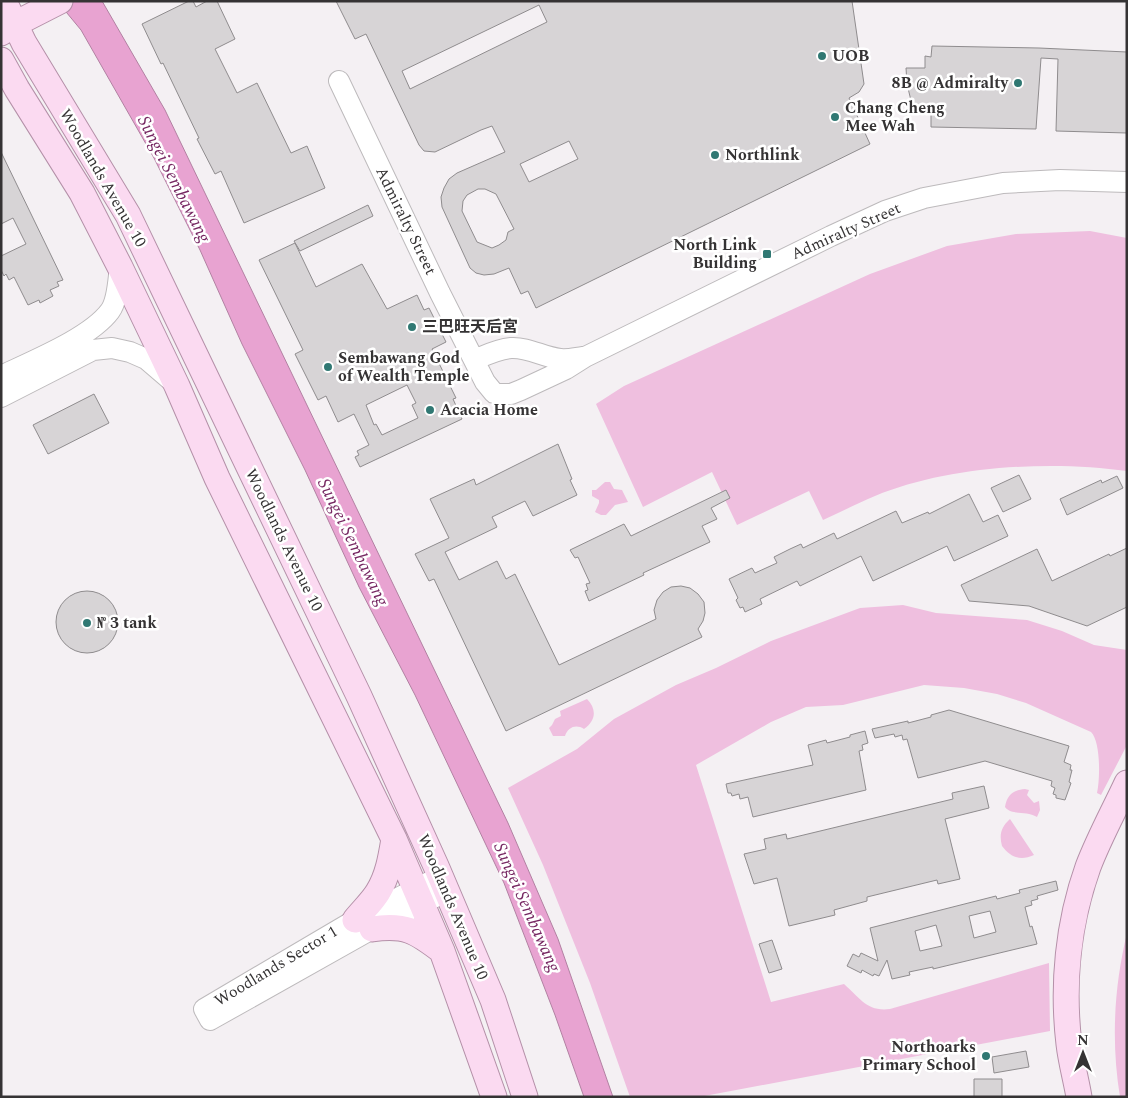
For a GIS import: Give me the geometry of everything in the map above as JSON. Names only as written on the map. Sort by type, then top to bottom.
[{"type":"main road","name":"Woodlands Avenue 10","points":[[4,1],[8,29],[29,51],[128,215],[363,704],[444,883],[493,1000],[525,1097]]},
{"type":"main road","points":[[8,29],[60,1]]},
{"type":"main road","name":"Woodlands Avenue 10","points":[[1,60],[9,84],[82,193],[120,267],[177,386],[217,478],[394,839],[442,951],[494,1097]]},
{"type":"main road","points":[[1079,1097],[1069,1044],[1066,990],[1074,918],[1088,867],[1127,783]]},
{"type":"main road","points":[[1095,1097],[1085,1047],[1082,991],[1084,946],[1093,902],[1104,866],[1127,816]]},
{"type":"main road","points":[[394,839],[385,878],[363,924],[390,926],[409,930],[421,935],[442,951]]},
{"type":"street","name":"Admiralty Street","points":[[339,81],[474,360],[490,389],[494,393],[500,394],[511,394],[566,369],[585,357],[884,211],[950,192],[1003,183],[1060,180],[1127,182]]},
{"type":"street","points":[[1,376],[90,332],[110,311],[115,299],[120,267]]},
{"type":"street","points":[[1,397],[93,350],[112,348],[130,352],[146,359],[177,386]]},
{"type":"street","name":"Admiralty Street","points":[[474,360],[495,351],[510,348],[524,349],[543,356],[561,359],[585,357]]},
{"type":"street","name":"Woodlands Sector 1","points":[[363,924],[210,1020],[204,1009],[363,924],[444,883]]},
{"type":"shaded area","points":[[1090,231],[1127,238],[1127,471],[1065,466],[1032,466],[966,472],[903,486],[875,496],[823,520],[809,491],[737,525],[712,472],[643,507],[596,404],[624,386],[870,274],[947,246],[1016,234]]},
{"type":"shaded area","points":[[605,482],[610,482],[614,489],[622,490],[628,502],[615,505],[606,515],[601,515],[595,512],[599,500],[592,496],[592,490],[596,490]]},
{"type":"shaded area","points":[[903,605],[936,613],[1027,620],[1062,631],[1094,645],[1127,650],[1127,745],[1101,795],[1097,793],[1099,771],[1097,744],[1091,732],[1026,703],[997,694],[964,688],[924,685],[843,705],[806,707],[771,722],[696,765],[771,1002],[844,984],[864,1003],[875,1008],[890,1009],[1049,963],[1050,1031],[699,1097],[630,1097],[590,983],[543,865],[508,788],[577,749],[614,719],[676,685],[771,641],[860,608]]},
{"type":"shaded area","points":[[587,699],[594,711],[593,719],[588,726],[584,729],[573,727],[568,730],[565,736],[553,736],[549,728],[555,719],[561,716],[560,711]]},
{"type":"shaded area","points":[[1025,789],[1029,790],[1027,795],[1034,803],[1039,801],[1040,810],[1037,817],[1011,811],[1005,807],[1007,799],[1011,794]]},
{"type":"shaded area","points":[[1010,819],[1034,855],[1025,858],[1016,857],[1002,846],[1002,831]]},
{"type":"shaded area","points":[[1127,933],[1127,1097],[1120,1097],[1115,1056],[1115,1015],[1119,974]]},
{"type":"water","name":"Sungei Sembawang","points":[[57,1],[102,1],[165,110],[508,823],[558,939],[613,1097],[584,1097],[555,1015],[504,883],[415,695],[359,587],[305,470],[242,344],[200,250],[154,158],[81,30]]},
{"type":"building","points":[[189,1],[193,1],[196,7],[207,1],[217,1],[235,39],[215,49],[237,93],[257,83],[291,153],[307,146],[325,188],[244,223],[221,171],[215,174],[197,139],[199,138],[142,24]]},
{"type":"building","name":"Northlink","points":[[336,1],[852,1],[864,84],[859,92],[849,98],[870,144],[536,308],[528,291],[521,294],[509,268],[494,274],[484,275],[476,273],[470,268],[442,207],[441,197],[449,179],[457,173],[505,152],[492,126],[435,152],[424,151],[419,145],[366,34],[355,39]],"holes":[[[539,5],[547,22],[410,89],[402,71]],[[569,141],[578,159],[529,182],[520,164]],[[478,189],[485,189],[496,194],[514,229],[508,232],[506,240],[492,248],[477,242],[462,211],[463,201],[467,195]]]},
{"type":"building","name":"8B @ Admiralty","points":[[932,46],[1127,52],[1127,133],[1056,131],[1058,59],[1041,58],[1036,129],[931,127],[931,113],[914,113],[907,84],[906,68],[925,68],[925,56],[931,57]]},
{"type":"building","points":[[1,152],[63,280],[57,282],[59,286],[50,290],[53,296],[40,303],[39,300],[28,305],[14,277],[9,280],[1,270],[1,256],[26,244],[13,218],[1,224]]},
{"type":"building","points":[[368,205],[373,216],[300,251],[294,241]]},
{"type":"building","points":[[295,243],[316,287],[362,264],[387,309],[417,295],[424,310],[429,308],[446,342],[432,349],[456,398],[453,399],[462,419],[360,467],[355,457],[359,455],[357,451],[369,445],[354,414],[338,422],[326,396],[318,400],[295,354],[303,350],[259,260]],"holes":[[[407,385],[416,403],[412,405],[418,418],[382,435],[376,424],[374,425],[366,405]]]},
{"type":"building","points":[[94,394],[109,423],[48,454],[33,425]]},
{"type":"building","points":[[558,444],[577,495],[533,516],[525,501],[492,517],[497,527],[445,552],[459,580],[497,561],[506,579],[515,574],[559,665],[656,619],[654,610],[657,600],[663,592],[671,587],[681,586],[690,588],[704,602],[705,613],[698,629],[702,637],[506,731],[434,579],[429,581],[415,554],[449,538],[430,499],[474,479],[476,485]]},
{"type":"building","points":[[1019,475],[1031,499],[1003,512],[991,488]]},
{"type":"building","points":[[1117,476],[1123,488],[1067,515],[1060,499],[1101,480],[1102,483]]},
{"type":"building","points":[[726,490],[730,498],[711,508],[717,519],[702,526],[710,542],[643,573],[644,575],[589,601],[585,591],[588,590],[586,584],[590,583],[578,557],[575,558],[570,550],[624,524],[631,536]]},
{"type":"building","points":[[969,494],[983,522],[998,515],[1008,536],[954,561],[947,546],[873,581],[861,556],[800,586],[797,581],[760,599],[762,604],[745,612],[743,607],[740,608],[736,600],[738,598],[729,579],[752,568],[755,573],[777,563],[774,557],[790,549],[801,544],[803,548],[834,533],[837,539],[896,511],[902,523],[928,512],[929,514]]},
{"type":"building","points":[[1127,548],[1127,607],[1087,626],[1029,606],[969,601],[961,585],[1037,549],[1052,581],[1109,554],[1110,556]]},
{"type":"building","name":"№ 3 tank","points":[[81,591],[93,591],[109,600],[116,610],[118,622],[116,634],[109,644],[93,653],[81,653],[70,648],[61,639],[56,628],[56,616],[61,605],[70,596]]},
{"type":"building","points":[[949,710],[1069,746],[1064,762],[1071,765],[1070,770],[1072,770],[1069,782],[1071,783],[1065,800],[1056,798],[1056,795],[1053,794],[1055,788],[1051,786],[1052,781],[985,761],[918,778],[907,739],[903,740],[902,735],[895,737],[894,734],[875,738],[872,729],[908,721],[908,723]]},
{"type":"building","points":[[865,731],[868,743],[862,745],[863,750],[859,751],[866,790],[753,817],[748,797],[740,799],[739,794],[732,796],[731,793],[728,793],[726,784],[813,765],[808,745],[826,740],[827,743]]},
{"type":"building","points":[[984,786],[989,808],[945,819],[960,879],[938,884],[937,880],[867,897],[867,901],[834,910],[835,915],[789,926],[777,878],[754,884],[744,854],[766,849],[764,839],[786,834],[787,839],[953,799],[952,793]]},
{"type":"building","points":[[1056,881],[1058,890],[1037,896],[1038,899],[1031,901],[1032,905],[1025,907],[1037,944],[933,969],[933,967],[909,972],[910,975],[892,979],[887,960],[879,976],[874,974],[873,976],[862,970],[861,973],[847,966],[853,954],[859,957],[861,953],[878,961],[870,928],[996,896],[997,899],[1020,893],[1019,890]],"holes":[[[990,911],[996,932],[974,938],[969,916]],[[936,925],[942,946],[920,951],[915,931]]]},
{"type":"building","points":[[772,940],[782,969],[769,973],[759,944]]},
{"type":"building","points":[[1026,1051],[1029,1067],[994,1073],[992,1057]]},
{"type":"building","points":[[974,1079],[1002,1079],[1002,1097],[974,1097]]},
{"type":"place","name":"UOB","points":[[822,56]]},
{"type":"place","name":"8B @ Admiralty","points":[[1018,83]]},
{"type":"place","name":"Chang Cheng Mee Wah","points":[[835,117]]},
{"type":"place","name":"Northlink","points":[[715,155]]},
{"type":"place","name":"North Link Building","points":[[767,254]]},
{"type":"place","name":"三巴旺天后宮","points":[[412,327]]},
{"type":"place","name":"Sembawang God of Wealth Temple","points":[[328,367]]},
{"type":"place","name":"Acacia Home","points":[[430,410]]},
{"type":"place","name":"№ 3 tank","points":[[87,623]]},
{"type":"place","name":"Northoarks Primary School","points":[[986,1056]]}]
